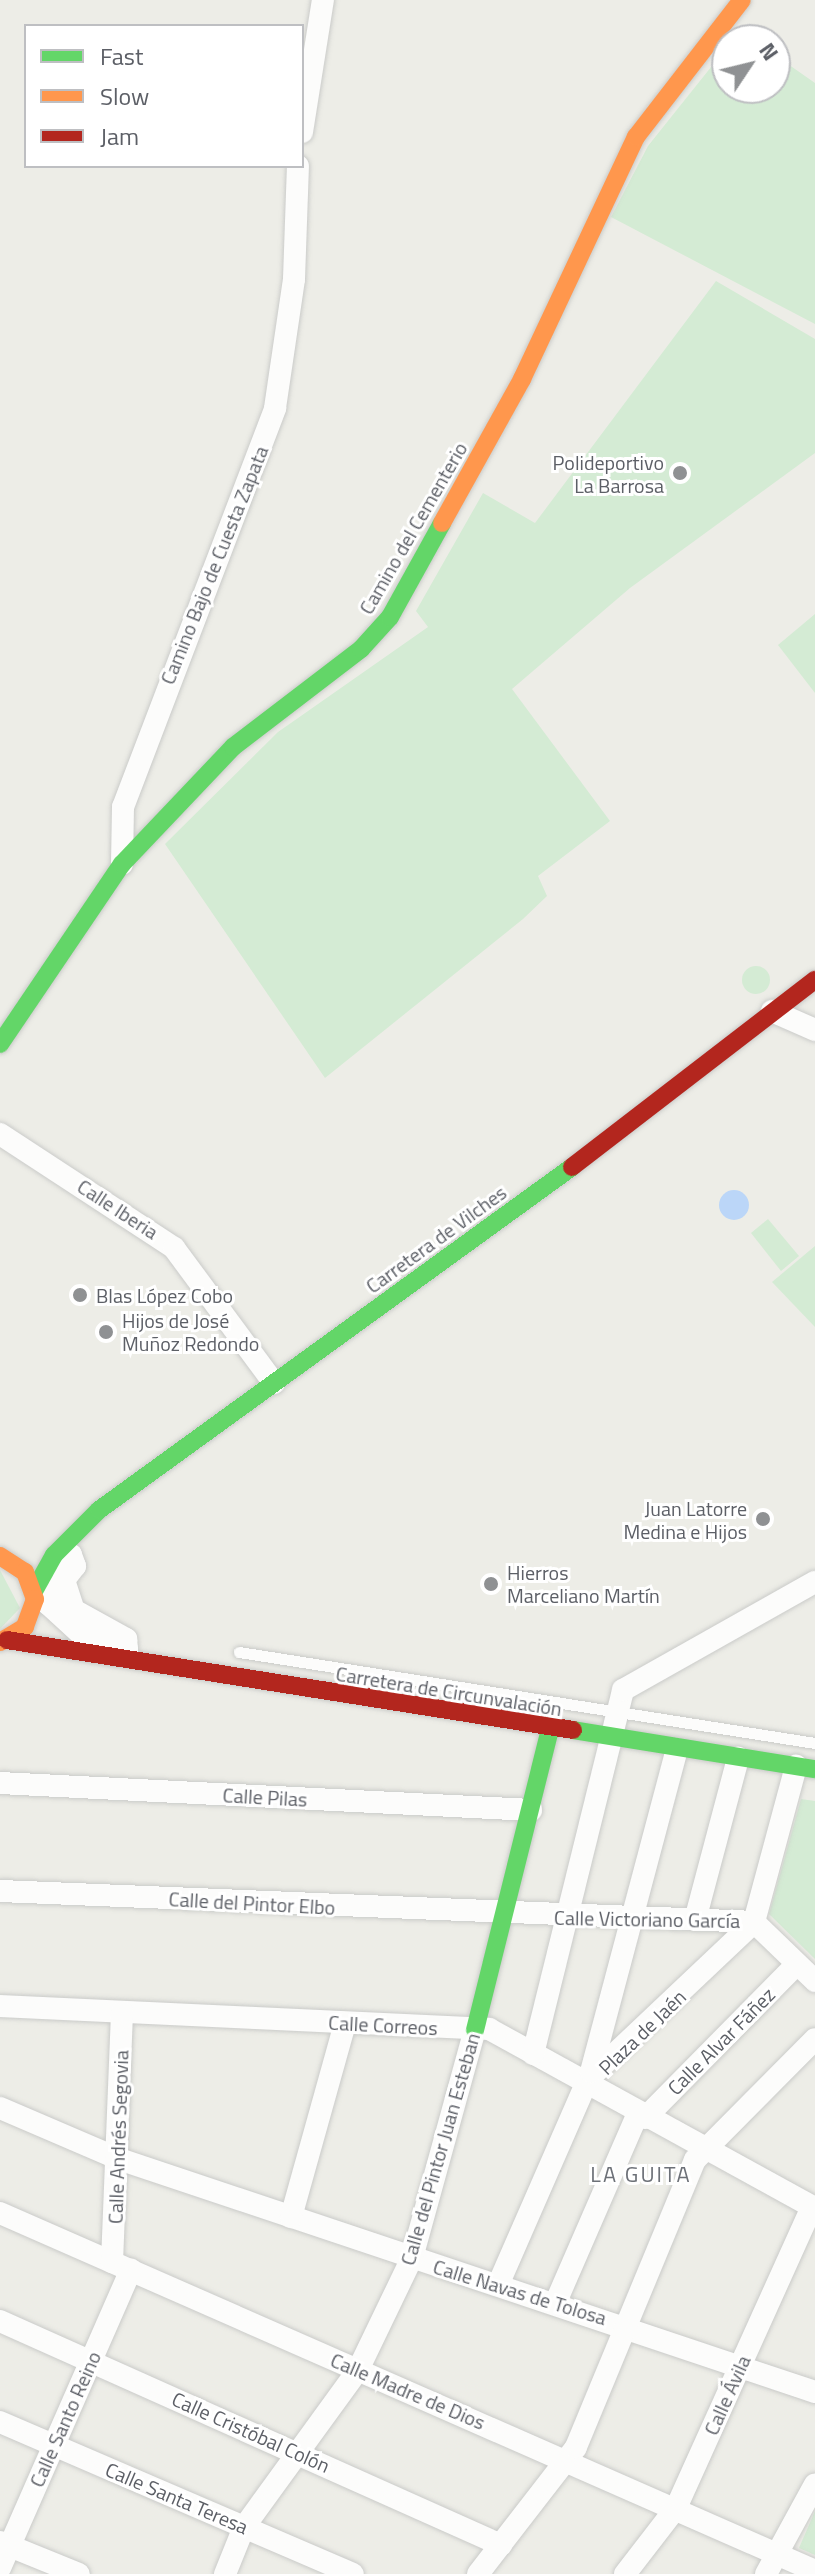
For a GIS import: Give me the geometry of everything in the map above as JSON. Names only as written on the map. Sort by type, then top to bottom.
[{"type":"main road","name":"Camino del Cementerio","points":[[0,1044],[122,864],[233,747],[384,624],[522,379],[636,137],[742,0]]},
{"type":"main road","name":"Carretera de Vilches","points":[[5,1558],[77,1527],[554,1181],[815,980]]},
{"type":"main road","name":"Carretera de Vilches","points":[[3,1641],[28,1623],[34,1598],[77,1527]]},
{"type":"main road","points":[[5,1558],[77,1651]]},
{"type":"main road","name":"Carretera de Circunvalación","points":[[3,1641],[615,1740],[806,1767]]},
{"type":"main road","name":"Calle del Pintor Juan Esteban","points":[[475,2030],[550,1729]]},
{"type":"street","points":[[304,119],[323,0]]},
{"type":"street","name":"Camino Bajo de Cuesta Zapata","points":[[122,864],[123,807],[275,408],[294,279],[298,168]]},
{"type":"street","points":[[772,1011],[815,1030]]},
{"type":"street","name":"Calle Iberia","points":[[0,1134],[174,1248],[274,1383]]},
{"type":"street","points":[[71,1555],[75,1566],[64,1580],[74,1610],[126,1639],[127,1649],[81,1634],[50,1608],[48,1581],[71,1555]]},
{"type":"street","points":[[533,2054],[571,1918],[615,1740],[623,1690],[815,1582]]},
{"type":"street","name":"Plaza de Jaén","points":[[584,2083],[633,1917],[677,1749]]},
{"type":"street","points":[[695,1920],[738,1758]]},
{"type":"street","points":[[754,1922],[806,1767]]},
{"type":"street","name":"Calle Pilas","points":[[0,1783],[531,1810]]},
{"type":"street","name":"Calle del Pintor Elbo","points":[[0,1891],[503,1915]]},
{"type":"street","name":"Calle Victoriano García","points":[[503,1915],[754,1922],[815,1981]]},
{"type":"street","name":"Plaza de Jaén","points":[[584,2083],[754,1922]]},
{"type":"street","name":"Calle Alvar Fáñez","points":[[555,2304],[641,2117],[797,1964]]},
{"type":"street","name":"Calle Correos","points":[[0,2006],[489,2029],[704,2152],[813,2208]]},
{"type":"street","name":"Calle Andrés Segovia","points":[[121,2265],[119,2159],[122,2012]]},
{"type":"street","points":[[291,2217],[345,2023]]},
{"type":"street","name":"Calle del Pintor Juan Esteban","points":[[225,2574],[244,2527],[302,2454],[358,2370],[412,2258],[475,2030]]},
{"type":"street","points":[[478,2574],[567,2460],[704,2152],[815,2039]]},
{"type":"street","points":[[498,2285],[584,2083]]},
{"type":"street","name":"Calle Navas de Tolosa","points":[[0,2108],[119,2159],[412,2258],[629,2325],[815,2392]]},
{"type":"street","name":"Calle Ávila","points":[[625,2574],[676,2508],[813,2208]]},
{"type":"street","name":"Calle Madre de Dios","points":[[0,2213],[815,2571]]},
{"type":"street","name":"Calle Santo Reino","points":[[0,2568],[5,2544],[54,2446],[91,2361],[121,2265]]},
{"type":"street","name":"Calle Cristóbal Colón","points":[[0,2321],[501,2545]]},
{"type":"street","name":"Calle Santa Teresa","points":[[0,2422],[353,2574]]},
{"type":"street","points":[[766,2574],[780,2554],[815,2484]]},
{"type":"street","points":[[5,2544],[79,2574]]},
{"type":"lane","points":[[239,1652],[618,1715],[815,1743]]},
{"type":"green space","points":[[791,66],[815,83],[815,324],[611,217],[648,146],[711,67],[711,104],[791,104]]},
{"type":"green space","points":[[716,281],[815,339],[815,453],[630,588],[512,689],[610,821],[538,876],[547,896],[523,919],[325,1078],[165,844],[278,732],[428,627],[416,611],[483,493],[535,523]]},
{"type":"green space","points":[[815,614],[815,693],[778,645]]},
{"type":"green space","points":[[756,966],[766,970],[770,980],[766,990],[756,994],[746,990],[742,980],[746,970]]},
{"type":"green space","points":[[768,1219],[799,1256],[781,1271],[751,1233]]},
{"type":"green space","points":[[815,1246],[815,1327],[772,1282]]},
{"type":"green space","points":[[0,1570],[20,1608],[0,1629]]},
{"type":"green space","points":[[801,1799],[815,1801],[815,1959],[769,1914]]},
{"type":"green space","points":[[815,2511],[815,2555],[799,2548]]},
{"type":"water","points":[[734,1190],[745,1194],[749,1205],[745,1216],[734,1220],[723,1216],[719,1205],[723,1194]]},
{"type":"traffic: fast","points":[[0,1044],[122,864],[233,747],[361,649],[390,617],[442,523]]},
{"type":"traffic: fast","points":[[34,1591],[54,1555],[99,1510],[572,1167]]},
{"type":"traffic: fast","points":[[475,2030],[550,1729]]},
{"type":"traffic: fast","points":[[573,1730],[815,1769]]},
{"type":"traffic: slow","points":[[442,523],[522,379],[636,137],[742,0]]},
{"type":"traffic: slow","points":[[0,1556],[25,1572],[35,1599],[25,1627],[0,1642]]},
{"type":"traffic: jam","points":[[572,1167],[815,980]]},
{"type":"traffic: jam","points":[[7,1640],[573,1730]]},
{"type":"place","name":"Polideportivo La Barrosa","points":[[680,473]]},
{"type":"place","name":"Blas López Cobo","points":[[80,1295]]},
{"type":"place","name":"Hijos de José Muñoz Redondo","points":[[106,1332]]},
{"type":"place","name":"Juan Latorre Medina e Hijos","points":[[763,1519]]},
{"type":"place","name":"Hierros Marceliano Martín","points":[[491,1584]]},
{"type":"district","name":"LA GUITA","points":[[641,2175]]}]
